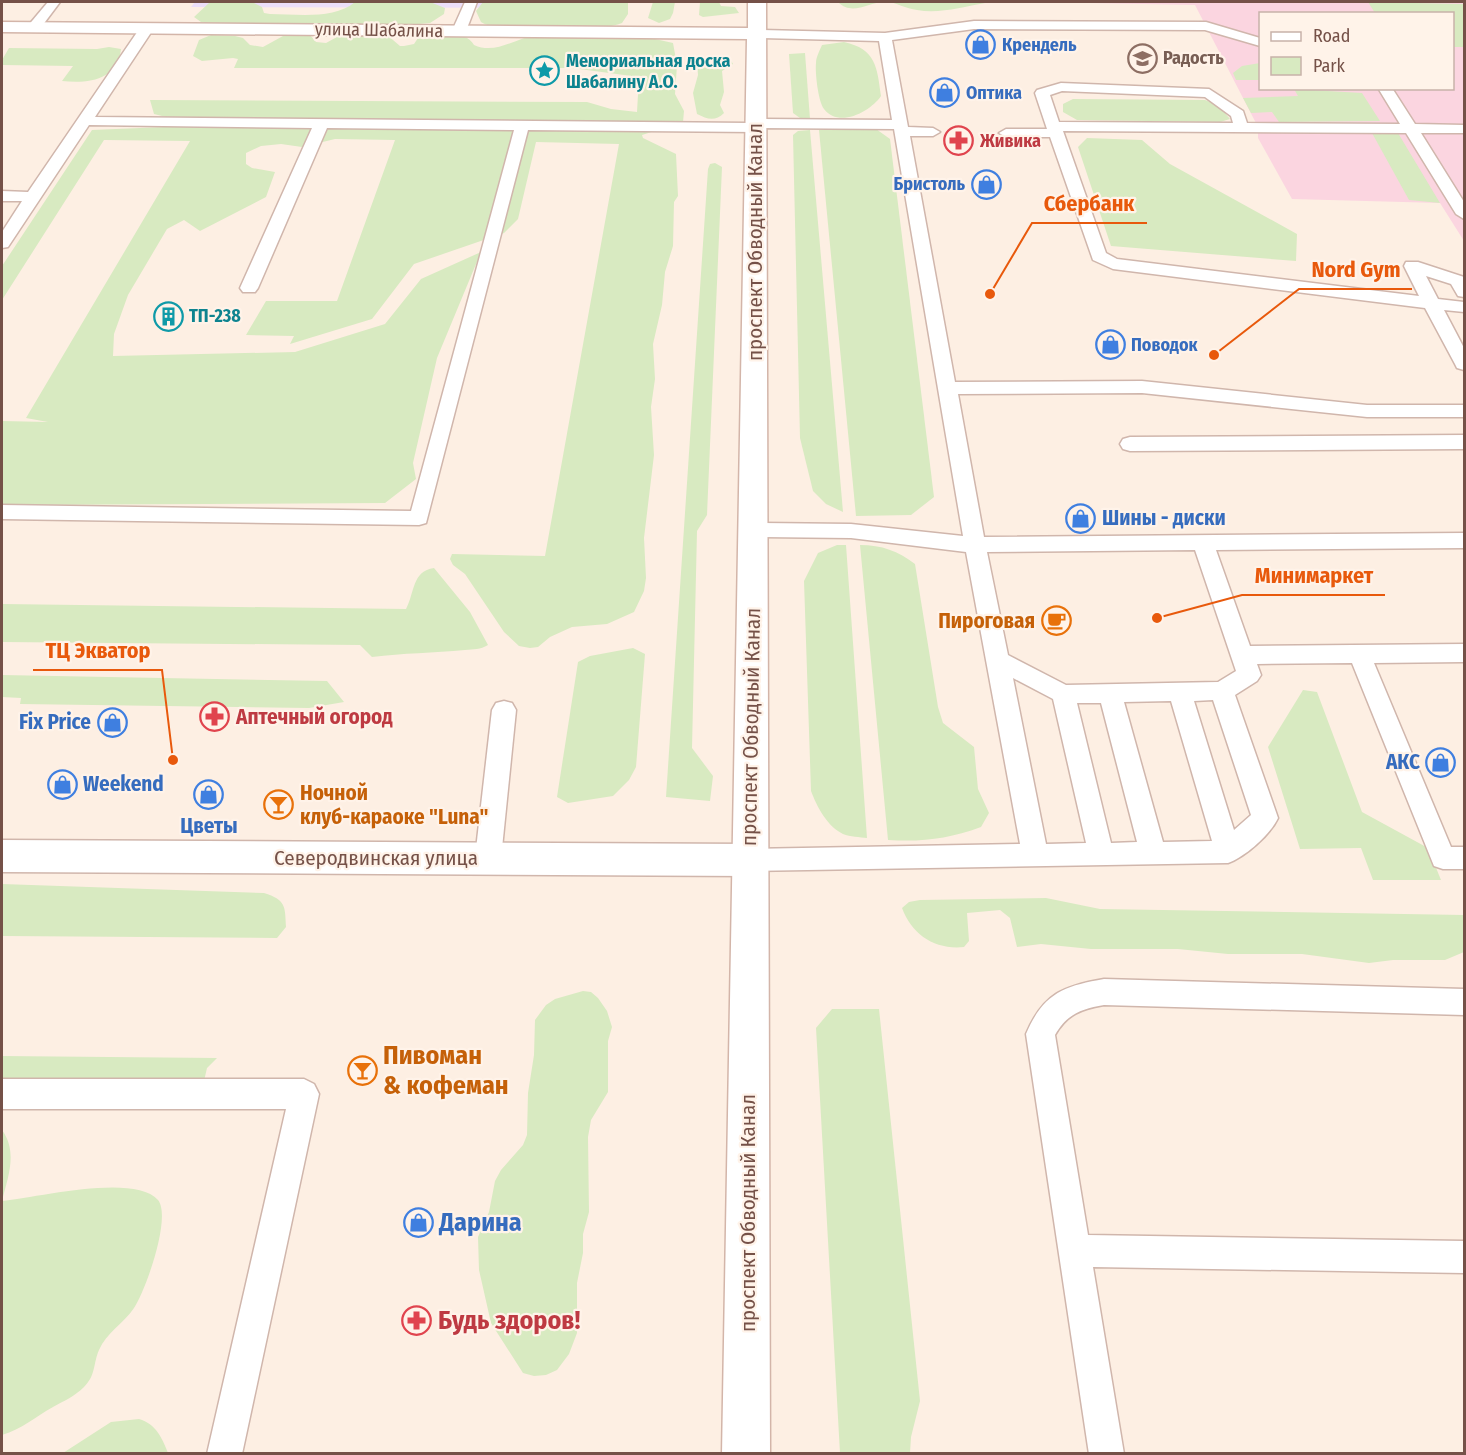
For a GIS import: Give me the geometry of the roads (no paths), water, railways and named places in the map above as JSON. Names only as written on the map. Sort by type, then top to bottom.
[{"type":"main road","name":"проспект Обводный Канал","points":[[746,1454],[757,2]]},
{"type":"main road","name":"улица Шабалина","points":[[2,27],[757,34]]},
{"type":"main road","name":"Северодвинская улица","points":[[2,856],[750,860]]},
{"type":"lane","points":[[34,27],[54,2]]},
{"type":"lane","points":[[459,31],[471,2]]},
{"type":"lane","points":[[757,34],[885,36],[974,25],[1206,26],[1259,42]]},
{"type":"lane","points":[[2,243],[147,28]]},
{"type":"lane","points":[[885,36],[975,545],[1035,854]]},
{"type":"lane","points":[[1241,127],[1238,114],[1209,93],[1061,87],[1042,93],[1099,256],[1113,264],[1464,306]]},
{"type":"lane","points":[[1386,90],[1464,214]]},
{"type":"lane","points":[[84,121],[522,126],[931,124]]},
{"type":"lane","points":[[249,288],[322,123]]},
{"type":"lane","points":[[1004,125],[1464,129]]},
{"type":"lane","points":[[2,512],[419,518],[522,126]]},
{"type":"lane","points":[[2,196],[33,196]]},
{"type":"lane","points":[[1464,292],[1458,281],[1412,266],[1464,364]]},
{"type":"lane","points":[[947,388],[1142,387],[1367,411],[1464,411]]},
{"type":"lane","points":[[1130,444],[1464,442]]},
{"type":"lane","points":[[753,530],[851,531],[975,545],[1464,540]]},
{"type":"lane","points":[[1203,543],[1246,665]]},
{"type":"lane","points":[[996,659],[1063,694],[1222,691],[1246,665],[1359,652],[1464,653]]},
{"type":"lane","points":[[1359,652],[1443,858],[1464,858]]},
{"type":"lane","points":[[750,860],[1228,852],[1265,818],[1222,691]]},
{"type":"lane","points":[[1180,692],[1228,852]]},
{"type":"lane","points":[[1110,693],[1154,853]]},
{"type":"lane","points":[[1063,694],[1101,853]]},
{"type":"lane","points":[[488,858],[504,710]]},
{"type":"lane","points":[[1107,1454],[1040,1034],[1049,1015],[1071,998],[1104,992],[1464,1002]]},
{"type":"lane","points":[[2,1094],[304,1094],[224,1454]]},
{"type":"lane","points":[[1075,1251],[1464,1257]]},
{"type":"place","name":"Крендель","points":[[981,45]]},
{"type":"place","name":"Радость","points":[[1142,58]]},
{"type":"place","name":"Мемориальная доска Шабалину А.О.","points":[[545,71]]},
{"type":"place","name":"Оптика","points":[[945,93]]},
{"type":"place","name":"Живика","points":[[959,141]]},
{"type":"place","name":"Бристоль","points":[[986,184]]},
{"type":"place","name":"Сбербанк","points":[[990,294]]},
{"type":"place","name":"ТП-238","points":[[168,316]]},
{"type":"place","name":"Поводок","points":[[1110,345]]},
{"type":"place","name":"Nord Gym","points":[[1214,355]]},
{"type":"place","name":"Шины - диски","points":[[1081,518]]},
{"type":"place","name":"Минимаркет","points":[[1157,618]]},
{"type":"place","name":"Пироговая","points":[[1056,621]]},
{"type":"place","name":"Аптечный огород","points":[[215,717]]},
{"type":"place","name":"Fix Price","points":[[112,722]]},
{"type":"place","name":"ТЦ Экватор","points":[[173,760]]},
{"type":"place","name":"АКС","points":[[1441,762]]},
{"type":"place","name":"Weekend","points":[[62,784]]},
{"type":"place","name":"Цветы","points":[[209,795]]},
{"type":"place","name":"Ночной клуб-караоке \"Luna\"","points":[[279,805]]},
{"type":"place","name":"Пивоман & кофеман","points":[[362,1070]]},
{"type":"place","name":"Дарина","points":[[418,1222]]},
{"type":"place","name":"Будь здоров!","points":[[417,1320]]}]
